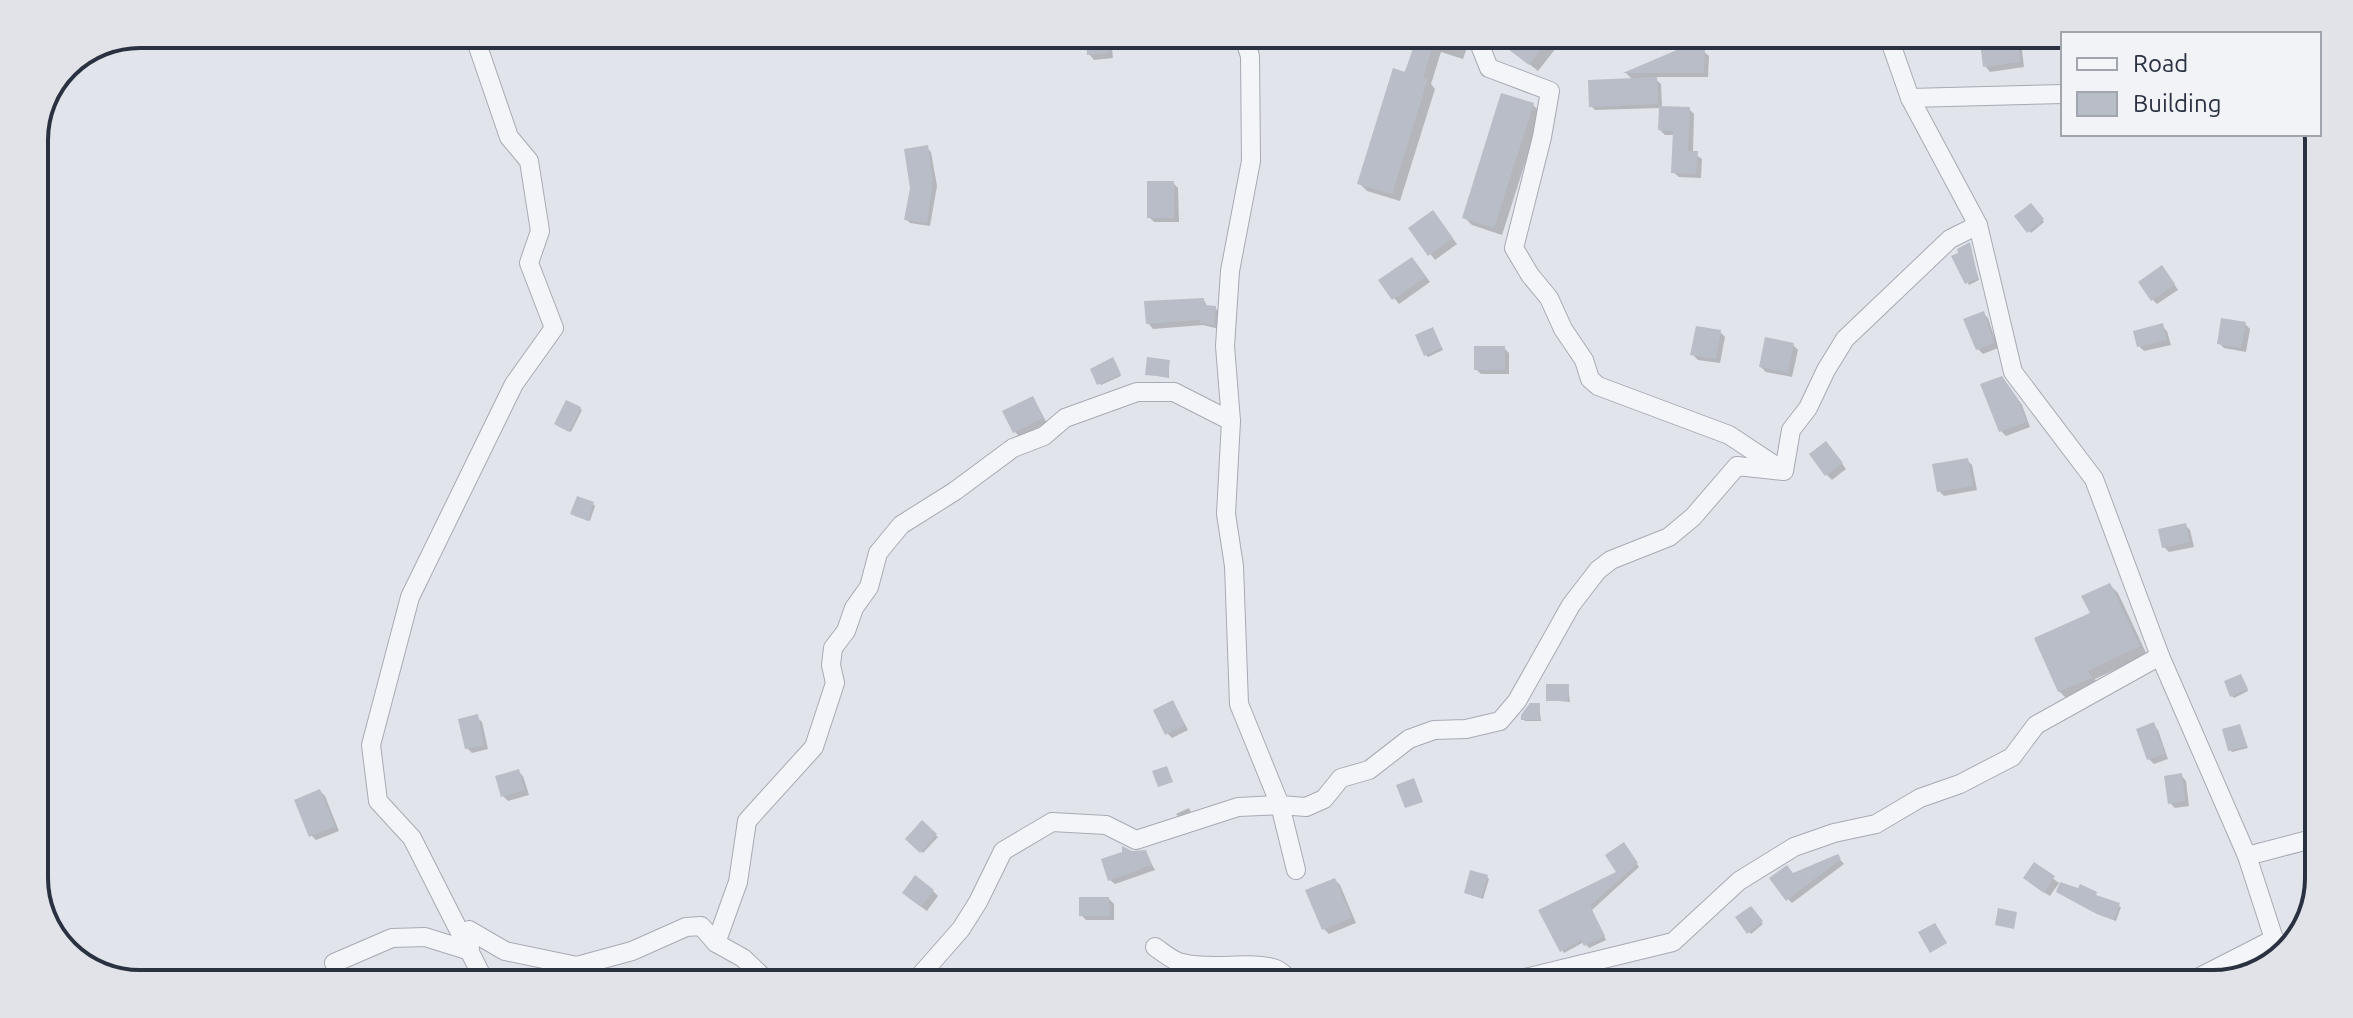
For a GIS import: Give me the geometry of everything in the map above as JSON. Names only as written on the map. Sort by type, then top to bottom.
[{"type":"street","points":[[478,48],[509,137],[529,161],[540,231],[529,263],[554,328],[514,384],[410,597],[371,745],[378,801],[412,838],[479,970]]},
{"type":"street","points":[[1247,48],[1250,56],[1251,161],[1230,271],[1225,346],[1231,421],[1226,514],[1234,566],[1239,704],[1280,805],[1296,870]]},
{"type":"street","points":[[1481,48],[1489,68],[1550,91],[1542,137],[1514,248],[1549,298],[1563,329],[1584,360],[1590,379],[1598,386],[1729,435],[1784,471]]},
{"type":"street","points":[[1892,48],[1910,98],[1978,225],[2013,372],[2094,479],[2160,656],[2247,856],[2279,942]]},
{"type":"street","points":[[1910,98],[2061,94]]},
{"type":"street","points":[[1784,471],[1791,430],[1808,408],[1845,339],[1950,239],[1978,225]]},
{"type":"street","points":[[716,943],[738,882],[747,821],[814,747],[835,683],[831,665],[833,648],[846,631],[854,608],[869,587],[878,553],[901,525],[955,491],[1013,448],[1044,436],[1065,418],[1137,392],[1174,392],[1231,421]]},
{"type":"street","points":[[925,970],[961,929],[1003,851],[1052,822],[1106,825],[1136,840],[1238,807],[1306,807],[1324,799],[1341,778],[1369,770],[1409,739],[1434,730],[1466,729],[1500,721],[1517,701],[1571,605],[1598,570],[1611,560],[1669,537],[1693,517],[1737,466],[1784,471]]},
{"type":"street","points":[[1558,970],[1673,942],[1739,881],[1794,847],[1834,833],[1876,824],[1920,798],[1960,784],[1999,764],[2012,757],[2036,725],[2160,656]]},
{"type":"street","points":[[2247,856],[2305,841]]},
{"type":"street","points":[[470,951],[469,930],[505,951],[577,966],[632,951],[686,927],[701,926],[716,943],[743,958],[756,970]]},
{"type":"street","points":[[334,963],[392,938],[425,937],[470,951]]},
{"type":"street","points":[[2220,969],[2275,946]]},
{"type":"street","points":[[1155,947],[1178,962],[1196,966],[1250,965],[1279,970]]},
{"type":"building","points":[[1087,48],[1108,48],[1109,53],[1087,55]]},
{"type":"building","points":[[1413,48],[1432,48],[1423,77],[1428,79],[1392,194],[1357,184],[1393,68],[1405,72]]},
{"type":"building","points":[[1507,48],[1542,48],[1529,65]]},
{"type":"building","points":[[1981,48],[2019,48],[2020,62],[1983,67]]},
{"type":"building","points":[[1679,49],[1705,50],[1704,73],[1623,73]]},
{"type":"building","points":[[1657,77],[1658,104],[1589,107],[1588,80]]},
{"type":"building","points":[[1501,93],[1534,103],[1494,228],[1462,218]]},
{"type":"building","points":[[1659,106],[1690,107],[1688,151],[1698,151],[1696,174],[1671,173],[1673,131],[1658,130]]},
{"type":"building","points":[[928,145],[933,181],[927,223],[904,220],[910,188],[904,149]]},
{"type":"building","points":[[1147,181],[1174,181],[1174,218],[1147,218]]},
{"type":"building","points":[[2031,203],[2044,219],[2027,233],[2014,216]]},
{"type":"building","points":[[1433,210],[1453,238],[1428,256],[1408,228]]},
{"type":"building","points":[[1970,242],[1978,278],[1965,284],[1951,256]]},
{"type":"building","points":[[1412,257],[1426,277],[1392,300],[1378,280]]},
{"type":"building","points":[[2162,265],[2175,284],[2151,301],[2138,282]]},
{"type":"building","points":[[1204,298],[1204,305],[1216,306],[1214,325],[1199,323],[1200,320],[1146,324],[1144,301]]},
{"type":"building","points":[[1984,311],[1994,343],[1976,350],[1963,319]]},
{"type":"building","points":[[2221,318],[2246,322],[2241,348],[2217,344]]},
{"type":"building","points":[[2163,323],[2167,340],[2137,347],[2133,331]]},
{"type":"building","points":[[1696,326],[1721,330],[1716,359],[1690,355]]},
{"type":"building","points":[[1433,327],[1442,348],[1424,356],[1415,335]]},
{"type":"building","points":[[1765,337],[1794,343],[1788,373],[1759,367]]},
{"type":"building","points":[[1474,346],[1505,346],[1505,370],[1474,370]]},
{"type":"building","points":[[1113,357],[1121,374],[1097,385],[1090,369]]},
{"type":"building","points":[[1147,357],[1170,360],[1168,377],[1145,375]]},
{"type":"building","points":[[2002,376],[2017,398],[2027,422],[1999,432],[1980,384]]},
{"type":"building","points":[[1033,396],[1044,418],[1013,433],[1002,411]]},
{"type":"building","points":[[566,400],[581,407],[569,432],[554,424]]},
{"type":"building","points":[[1826,441],[1843,463],[1825,476],[1809,454]]},
{"type":"building","points":[[1968,458],[1973,486],[1937,492],[1932,464]]},
{"type":"building","points":[[577,496],[594,502],[588,521],[570,514]]},
{"type":"building","points":[[2186,523],[2190,542],[2162,548],[2158,529]]},
{"type":"building","points":[[2110,583],[2140,646],[2088,671],[2092,678],[2058,692],[2034,638],[2090,613],[2081,596]]},
{"type":"building","points":[[2241,674],[2248,689],[2230,697],[2224,681]]},
{"type":"building","points":[[1546,684],[1569,684],[1568,701],[1546,701]]},
{"type":"building","points":[[1173,700],[1185,725],[1165,735],[1153,710]]},
{"type":"building","points":[[1530,703],[1540,703],[1539,720],[1521,720],[1521,715]]},
{"type":"building","points":[[478,714],[484,745],[465,749],[458,719]]},
{"type":"building","points":[[2154,722],[2165,754],[2147,760],[2136,729]]},
{"type":"building","points":[[2240,724],[2247,746],[2228,751],[2222,729]]},
{"type":"building","points":[[1167,766],[1173,782],[1158,787],[1152,771]]},
{"type":"building","points":[[519,769],[525,790],[501,797],[495,776]]},
{"type":"building","points":[[2182,773],[2185,801],[2168,804],[2164,776]]},
{"type":"building","points":[[1414,778],[1423,802],[1405,808],[1396,785]]},
{"type":"building","points":[[320,789],[335,826],[309,837],[294,800]]},
{"type":"building","points":[[922,820],[937,834],[920,853],[905,839]]},
{"type":"building","points":[[1624,842],[1638,863],[1590,906],[1605,936],[1584,946],[1581,940],[1560,952],[1538,910],[1616,872],[1605,855]]},
{"type":"building","points":[[1122,846],[1132,851],[1146,850],[1152,865],[1108,881],[1101,859],[1122,852]]},
{"type":"building","points":[[1838,854],[1841,859],[1786,901],[1769,878],[1787,865],[1793,873]]},
{"type":"building","points":[[2034,862],[2055,876],[2044,893],[2023,878]]},
{"type":"building","points":[[1470,870],[1488,875],[1481,898],[1464,893]]},
{"type":"building","points":[[915,875],[934,890],[921,907],[902,893]]},
{"type":"building","points":[[1335,878],[1352,918],[1322,930],[1305,890]]},
{"type":"building","points":[[2060,882],[2078,888],[2080,884],[2097,892],[2096,895],[2120,903],[2114,920],[2056,892]]},
{"type":"building","points":[[1079,897],[1109,897],[1110,916],[1079,916]]},
{"type":"building","points":[[1751,906],[1763,921],[1747,934],[1735,917]]},
{"type":"building","points":[[1998,908],[2017,912],[2014,929],[1995,925]]},
{"type":"building","points":[[1935,923],[1947,943],[1930,953],[1918,932]]}]
